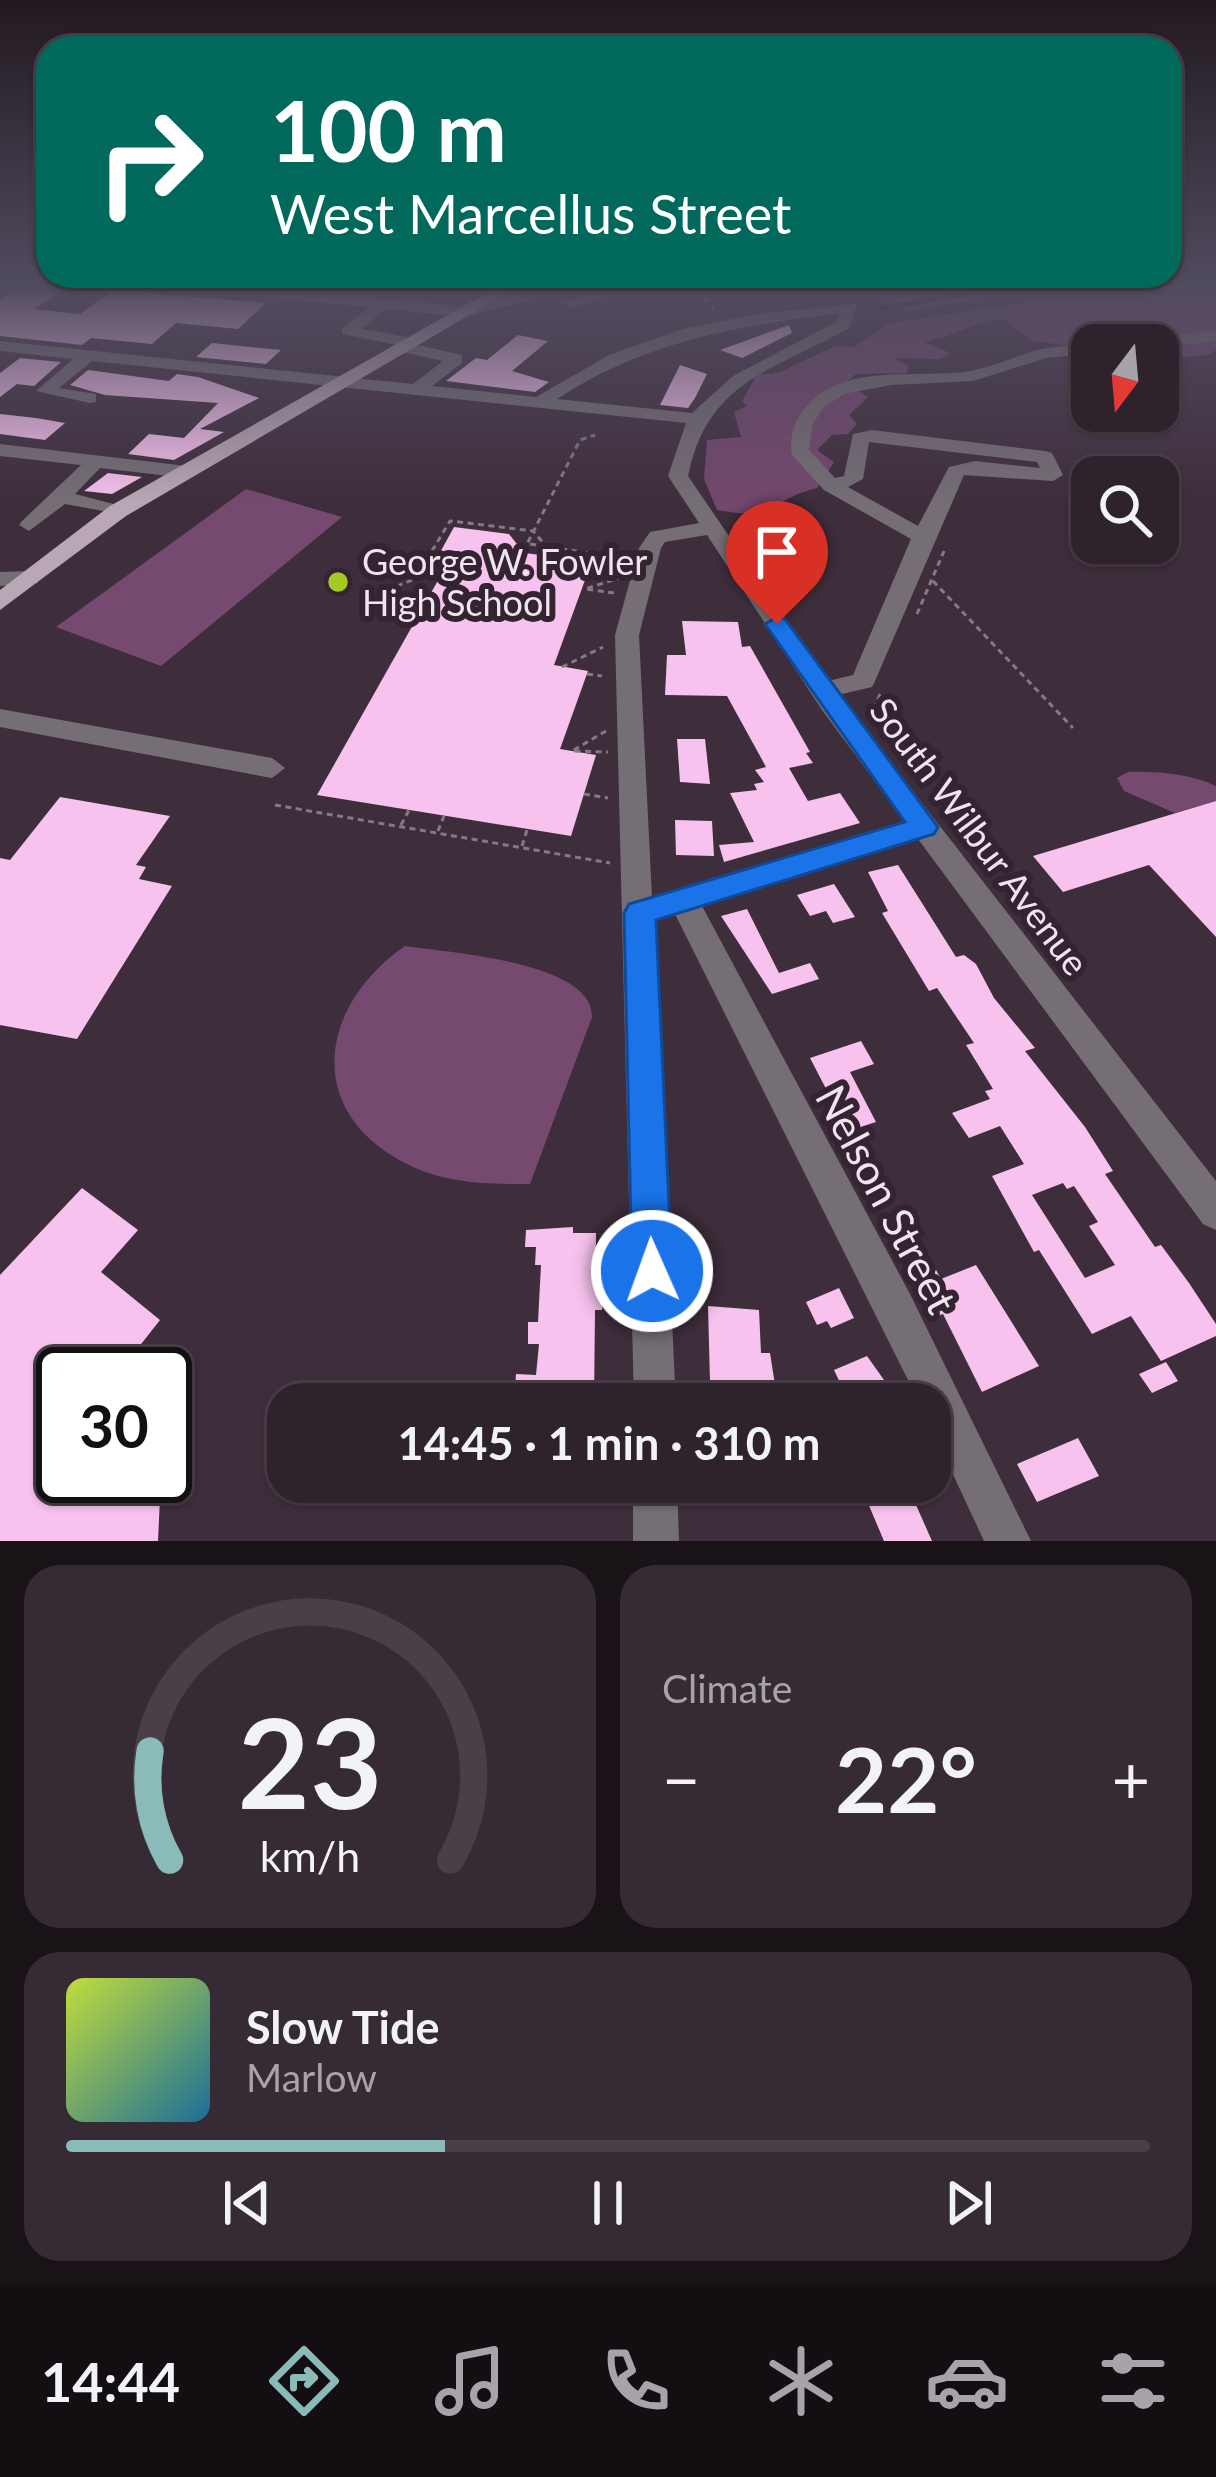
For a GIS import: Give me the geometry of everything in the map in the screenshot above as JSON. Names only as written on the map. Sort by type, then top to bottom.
[{"type":"main road","points":[[0,602],[118,511],[378,362]]},
{"type":"street","points":[[80,362],[45,391],[90,398]]},
{"type":"street","points":[[145,362],[696,419]]},
{"type":"street","points":[[416,390],[452,362]]},
{"type":"street","points":[[538,403],[602,362]]},
{"type":"street","name":"South Wilbur Avenue","points":[[767,362],[748,371],[696,419],[678,476],[822,689],[1216,1210]]},
{"type":"street","points":[[923,537],[831,486],[800,451],[799,424],[813,403],[878,381],[974,376],[1016,362]]},
{"type":"street","points":[[822,689],[863,681],[956,471],[975,467],[1053,475],[1045,457],[860,438],[853,479],[831,486]]},
{"type":"street","points":[[0,450],[187,472]]},
{"type":"street","points":[[29,525],[96,460]]},
{"type":"street","points":[[61,497],[118,511]]},
{"type":"street","points":[[654,1383],[626,635],[650,548],[658,537],[709,528]]},
{"type":"street","points":[[0,579],[30,578]]},
{"type":"street","points":[[0,718],[272,768]]},
{"type":"street","points":[[640,913],[924,827]]},
{"type":"street","name":"Nelson Street","points":[[683,900],[896,1308],[1008,1541]]},
{"type":"street","points":[[656,1503],[656,1541]]},
{"type":"path","points":[[527,544],[580,440],[595,435]]},
{"type":"path","points":[[387,590],[415,579],[450,521],[533,531],[546,546]]},
{"type":"path","points":[[912,624],[946,544]]},
{"type":"path","points":[[519,547],[546,546],[634,562]]},
{"type":"path","points":[[611,555],[608,569],[631,573],[585,589],[622,594]]},
{"type":"path","points":[[932,580],[1073,728]]},
{"type":"path","points":[[562,667],[610,644]]},
{"type":"path","points":[[587,674],[610,677]]},
{"type":"path","points":[[883,689],[872,710],[926,781]]},
{"type":"path","points":[[610,729],[572,751],[610,752]]},
{"type":"path","points":[[584,794],[609,798]]},
{"type":"path","points":[[275,805],[612,863]]},
{"type":"path","points":[[400,826],[409,810]]},
{"type":"path","points":[[437,833],[444,816]]},
{"type":"path","points":[[521,848],[527,830]]},
{"type":"shaded area","points":[[801,362],[901,362],[908,366],[907,373],[856,374],[845,383],[868,397],[849,415],[857,424],[848,434],[832,435],[817,450],[834,462],[817,488],[764,512],[717,510],[704,479],[707,440],[741,437],[734,412],[747,406],[742,401],[757,375],[778,373]]},
{"type":"shaded area","points":[[246,489],[342,517],[161,666],[56,627]]},
{"type":"shaded area","points":[[1128,772],[1174,774],[1206,782],[1216,786],[1216,801],[1175,813],[1124,791],[1117,778]]},
{"type":"shaded area","points":[[405,946],[515,963],[569,983],[586,998],[592,1017],[530,1184],[465,1181],[418,1169],[371,1140],[349,1114],[337,1085],[335,1056],[341,1026],[355,997]]},
{"type":"building","points":[[15,362],[61,362],[34,386],[17,384],[0,397],[0,373]]},
{"type":"building","points":[[471,362],[523,362],[512,371],[549,382],[535,392],[446,381]]},
{"type":"building","points":[[680,365],[707,374],[688,408],[660,405]]},
{"type":"building","points":[[88,370],[169,381],[177,374],[198,377],[259,398],[200,429],[224,432],[174,460],[128,454],[149,434],[184,438],[218,403],[105,395],[70,385]]},
{"type":"building","points":[[0,414],[65,423],[45,440],[0,434]]},
{"type":"building","points":[[108,473],[142,477],[112,494],[84,491]]},
{"type":"building","points":[[454,527],[509,534],[524,553],[592,561],[554,665],[588,671],[560,749],[596,755],[571,836],[317,795],[445,568],[432,567]]},
{"type":"building","points":[[682,621],[738,622],[742,647],[750,646],[810,752],[806,753],[813,763],[789,768],[808,801],[840,793],[860,823],[724,862],[719,845],[754,842],[730,793],[757,790],[754,784],[764,782],[755,770],[766,767],[727,696],[665,695],[667,655],[686,655]]},
{"type":"building","points":[[677,739],[705,739],[710,784],[680,782]]},
{"type":"building","points":[[60,797],[170,816],[136,865],[146,867],[139,879],[172,886],[77,1039],[0,1025],[0,858],[10,860]]},
{"type":"building","points":[[1216,801],[1216,937],[1149,865],[1063,892],[1033,856]]},
{"type":"building","points":[[675,820],[712,821],[714,856],[676,855]]},
{"type":"building","points":[[898,865],[956,957],[964,955],[976,964],[994,998],[1035,1048],[1025,1051],[1113,1171],[1105,1174],[1216,1324],[1216,1336],[1161,1361],[1131,1316],[1092,1334],[1039,1250],[1034,1252],[992,1176],[1024,1164],[1000,1126],[969,1138],[952,1113],[990,1099],[985,1091],[993,1089],[966,1045],[974,1043],[937,988],[929,991],[882,913],[888,911],[868,872]],"holes":[[[1063,1183],[1067,1189],[1074,1186],[1098,1222],[1089,1226],[1115,1265],[1085,1278],[1032,1195]]]},
{"type":"building","points":[[834,884],[855,917],[833,923],[826,911],[810,916],[797,895]]},
{"type":"building","points":[[747,909],[779,973],[810,963],[819,979],[772,994],[721,916]]},
{"type":"building","points":[[861,1041],[874,1064],[850,1072],[876,1122],[848,1131],[810,1058]]},
{"type":"building","points":[[82,1188],[138,1230],[101,1272],[160,1320],[139,1347],[36,1347],[36,1503],[160,1503],[158,1541],[0,1541],[0,1275]]},
{"type":"building","points":[[573,1227],[573,1233],[596,1233],[596,1277],[603,1277],[602,1310],[595,1310],[594,1383],[515,1383],[516,1374],[536,1375],[539,1344],[528,1344],[528,1322],[538,1322],[541,1265],[535,1265],[536,1247],[525,1247],[526,1230]]},
{"type":"building","points":[[976,1265],[1039,1366],[982,1392],[943,1314],[935,1317],[914,1279],[936,1270],[941,1279]]},
{"type":"building","points":[[839,1288],[854,1318],[831,1328],[827,1321],[817,1325],[806,1302]]},
{"type":"building","points":[[708,1306],[759,1310],[761,1353],[770,1353],[775,1383],[710,1382]]},
{"type":"building","points":[[867,1356],[886,1383],[840,1383],[834,1370]]},
{"type":"building","points":[[1166,1362],[1178,1381],[1152,1393],[1139,1374]]},
{"type":"building","points":[[1078,1438],[1099,1476],[1037,1502],[1017,1464]]},
{"type":"building","points":[[868,1503],[921,1503],[916,1505],[932,1541],[884,1541]]},
{"type":"place","name":"George W. Fowler High School","points":[[338,582]]},
{"type":"route","points":[[652,1271],[640,913],[924,827],[777,624]]}]
